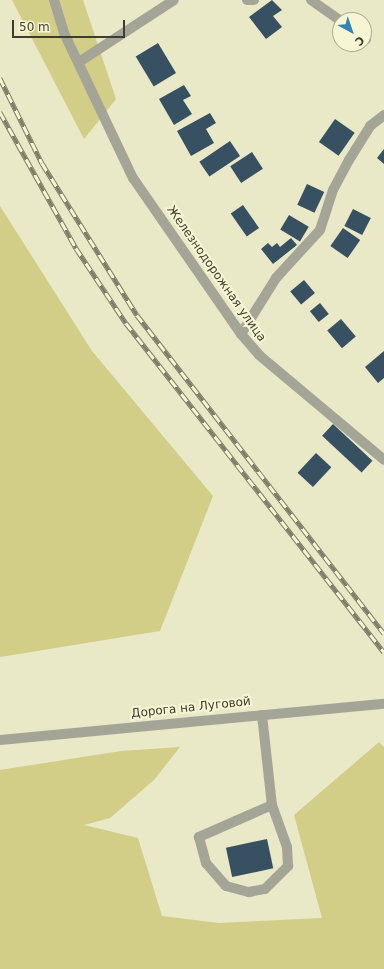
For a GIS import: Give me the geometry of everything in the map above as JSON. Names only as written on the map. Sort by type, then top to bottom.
[{"type":"street","name":"Железнодорожная улица","points":[[54,0],[64,32],[133,178],[241,334],[259,356],[384,460]]},
{"type":"street","points":[[79,62],[174,0]]},
{"type":"street","points":[[246,0],[254,0]]},
{"type":"street","points":[[311,0],[332,14]]},
{"type":"street","points":[[241,334],[276,278],[320,230],[332,190],[370,126],[384,115]]},
{"type":"street","name":"Дорога на Луговой","points":[[0,740],[384,704]]},
{"type":"street","points":[[262,715],[272,805],[287,847],[288,866],[265,889],[249,892],[226,886],[206,863],[199,837],[272,805]]},
{"type":"shaded area","points":[[12,0],[83,0],[116,99],[84,139]]},
{"type":"shaded area","points":[[0,206],[92,351],[213,496],[160,631],[0,657]]},
{"type":"shaded area","points":[[379,742],[384,747],[384,969],[0,969],[0,770],[121,751],[180,747],[154,780],[110,818],[84,825],[138,838],[162,916],[219,923],[322,918],[294,815]]},
{"type":"building","points":[[272,0],[282,10],[273,16],[282,27],[266,39],[249,17]]},
{"type":"building","points":[[158,43],[176,73],[154,86],[136,56]]},
{"type":"building","points":[[184,85],[191,96],[183,100],[192,114],[174,125],[159,99]]},
{"type":"building","points":[[210,113],[216,123],[206,129],[214,143],[191,156],[177,131]]},
{"type":"building","points":[[335,119],[355,133],[339,156],[319,142]]},
{"type":"building","points":[[230,141],[240,156],[209,177],[199,162]]},
{"type":"building","points":[[384,149],[384,164],[377,158]]},
{"type":"building","points":[[252,152],[263,169],[241,183],[230,166]]},
{"type":"building","points":[[307,184],[324,192],[314,213],[297,205]]},
{"type":"building","points":[[243,205],[259,228],[247,237],[231,214]]},
{"type":"building","points":[[353,209],[371,218],[362,235],[344,226]]},
{"type":"building","points":[[289,215],[309,227],[300,241],[280,230]]},
{"type":"building","points":[[343,228],[360,240],[348,258],[330,246]]},
{"type":"building","points":[[291,238],[297,245],[273,264],[261,249],[268,243],[272,247],[277,243],[280,247]]},
{"type":"building","points":[[304,280],[315,293],[301,305],[290,292]]},
{"type":"building","points":[[320,303],[329,314],[319,322],[310,311]]},
{"type":"building","points":[[341,319],[356,337],[342,348],[327,331]]},
{"type":"building","points":[[384,351],[384,378],[378,383],[365,367]]},
{"type":"building","points":[[333,424],[372,461],[362,473],[322,436]]},
{"type":"building","points":[[316,453],[331,467],[313,487],[298,473]]},
{"type":"building","points":[[267,839],[273,868],[232,877],[226,848]]},
{"type":"railway","points":[[0,78],[42,163],[137,315],[384,633]]},
{"type":"railway","points":[[0,112],[76,248],[126,323],[384,652]]}]
